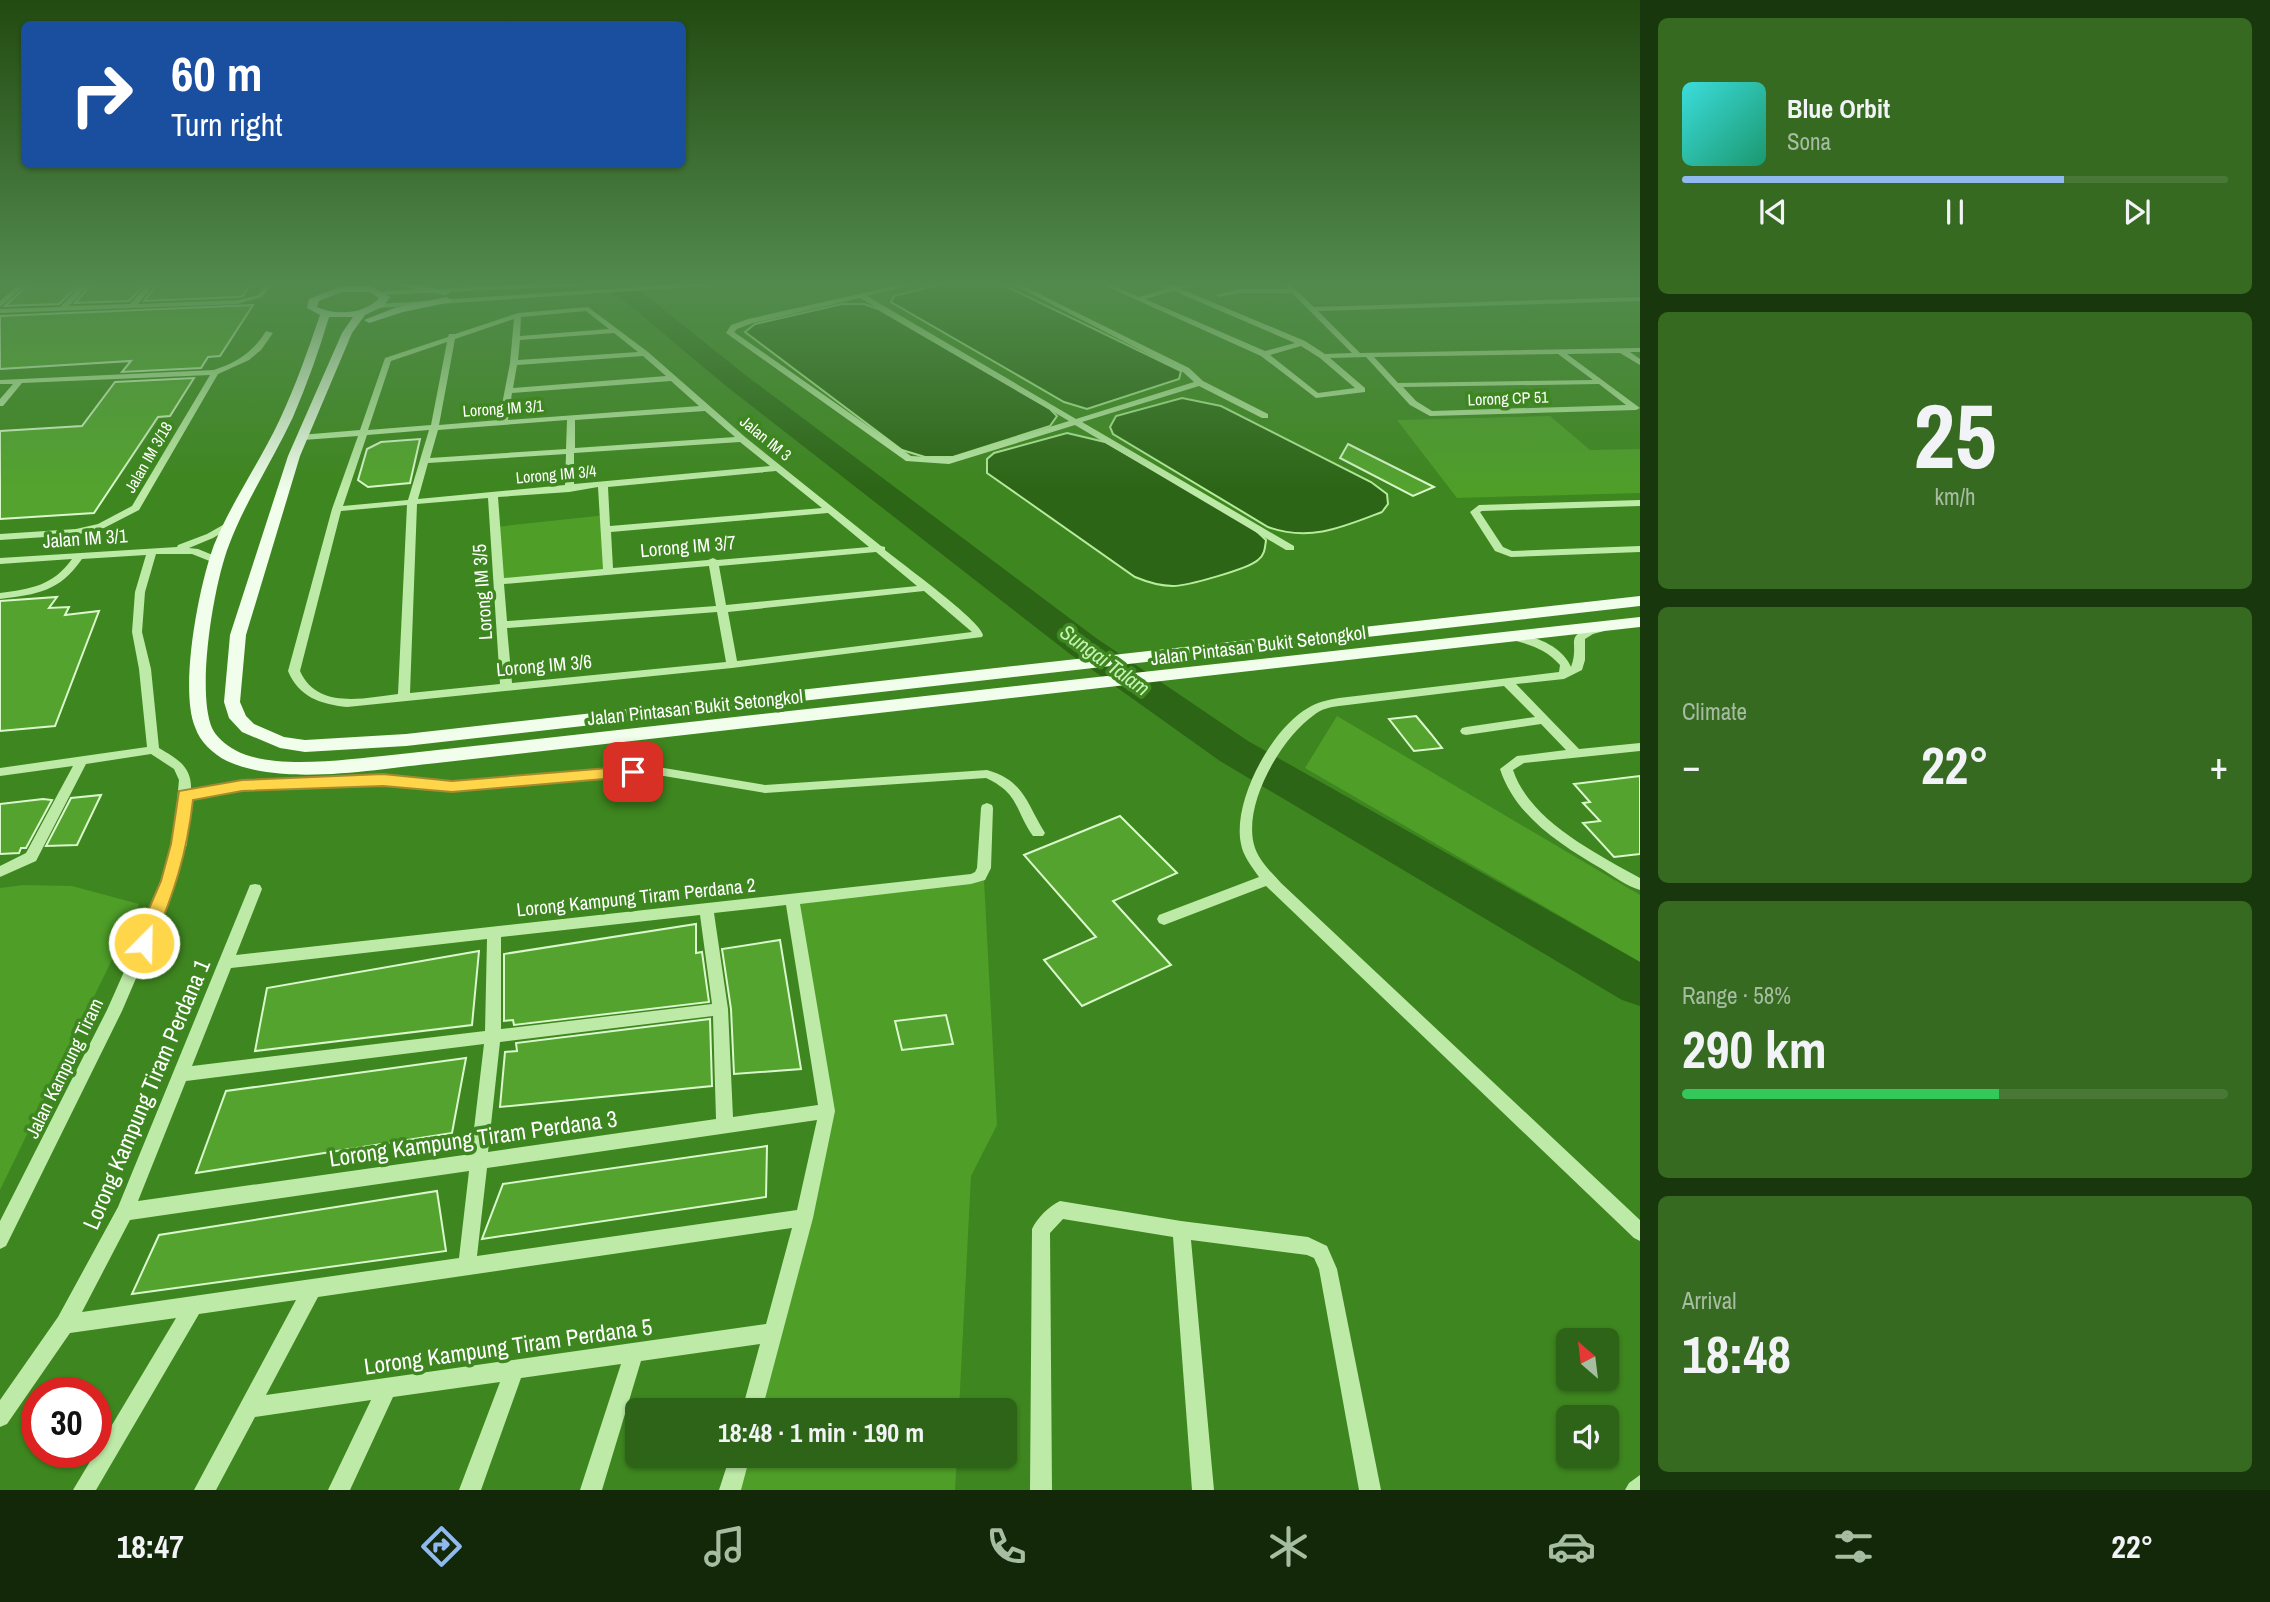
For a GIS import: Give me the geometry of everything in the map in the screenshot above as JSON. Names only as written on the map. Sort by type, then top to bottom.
[{"type":"main road","name":"Jalan Pintasan Bukit Setongkol","points":[[311,352],[288,413],[230,524],[216,560],[197,702],[204,727],[216,746],[239,760],[267,765],[326,766],[437,757],[1632,623]]},
{"type":"main road","name":"Jalan Pintasan Bukit Setongkol","points":[[338,352],[294,456],[238,635],[232,702],[238,718],[260,735],[280,742],[305,746],[406,740],[1640,601]]},
{"type":"street","points":[[0,382],[215,372],[248,359],[257,352]]},
{"type":"street","points":[[337,509],[388,360],[411,352]]},
{"type":"street","points":[[404,696],[412,503],[435,426],[449,352]]},
{"type":"street","points":[[503,422],[515,352]]},
{"type":"street","name":"Jalan IM 3","points":[[642,352],[742,439],[881,549],[977,630],[978,635]]},
{"type":"street","points":[[758,352],[909,459],[948,461],[1200,383]]},
{"type":"street","points":[[956,352],[1290,548]]},
{"type":"street","points":[[1149,352],[1186,370],[1200,383],[1265,416]]},
{"type":"street","points":[[1258,352],[1316,396],[1361,392],[1316,352]]},
{"type":"street","points":[[1264,354],[1273,352]]},
{"type":"street","points":[[1355,352],[1358,355]]},
{"type":"street","points":[[1560,352],[1637,409]]},
{"type":"street","points":[[1324,356],[1575,352]]},
{"type":"street","points":[[1625,352],[1640,363]]},
{"type":"street","points":[[514,363],[645,354]]},
{"type":"street","points":[[1368,355],[1424,412]]},
{"type":"street","name":"Jalan IM 3/18","points":[[0,537],[76,532],[121,518],[136,508],[215,372]]},
{"type":"street","points":[[510,391],[673,378]]},
{"type":"street","points":[[0,404],[20,380]]},
{"type":"street","points":[[1395,385],[1599,382]]},
{"type":"street","name":"Lorong IM 3/1","points":[[303,437],[705,408]]},
{"type":"street","name":"Lorong CP 51","points":[[1424,412],[1440,415],[1637,409]]},
{"type":"street","points":[[569,489],[572,452],[570,418]]},
{"type":"street","points":[[424,461],[742,439]]},
{"type":"street","name":"Lorong IM 3/4","points":[[337,509],[778,468]]},
{"type":"street","points":[[604,486],[608,571]]},
{"type":"street","name":"Lorong IM 3/5","points":[[493,496],[506,686]]},
{"type":"street","points":[[1640,503],[1479,508],[1475,512],[1499,549],[1511,554],[1640,549]]},
{"type":"street","name":"Lorong IM 3/6","points":[[337,509],[294,671],[297,682],[307,693],[330,702],[347,703],[732,665],[978,635]]},
{"type":"street","points":[[607,529],[831,510]]},
{"type":"street","name":"Jalan IM 3/1","points":[[171,550],[198,541],[230,524]]},
{"type":"street","name":"Lorong IM 3/7","points":[[499,581],[881,549]]},
{"type":"street","name":"Jalan IM 3/1","points":[[0,561],[171,550],[194,551],[216,560]]},
{"type":"street","points":[[0,772],[153,750],[145,669],[137,632],[140,592],[152,552]]},
{"type":"street","points":[[0,596],[51,587],[64,579],[79,556]]},
{"type":"street","points":[[713,561],[732,665]]},
{"type":"street","points":[[503,625],[721,609],[927,588]]},
{"type":"street","points":[[1632,623],[1588,631],[1579,637],[1576,644],[1578,668],[1564,675],[1325,705],[1307,713],[1255,784],[1245,824],[1248,848],[1269,879],[1640,1232]]},
{"type":"street","points":[[1510,637],[1535,641],[1548,648],[1566,665],[1564,675]]},
{"type":"street","points":[[1508,683],[1576,753]]},
{"type":"street","points":[[1466,731],[1544,720]]},
{"type":"street","points":[[1640,747],[1521,760],[1506,769],[1507,778],[1554,832],[1640,885]]},
{"type":"street","name":"Jalan Kampung Tiram","points":[[0,1240],[114,1011],[154,920],[180,844],[185,776],[179,766],[153,750]]},
{"type":"street","points":[[0,872],[31,857],[80,762]]},
{"type":"street","points":[[185,795],[242,785],[360,781],[481,786],[608,772],[658,771],[777,789],[987,774],[1005,781],[1020,793],[1028,822],[1038,833]]},
{"type":"street","name":"Lorong Kampung Tiram Perdana 2","points":[[227,962],[792,900],[980,876],[984,868],[987,808]]},
{"type":"street","points":[[1164,919],[1269,879]]},
{"type":"street","name":"Lorong Kampung Tiram Perdana 1","points":[[0,1417],[65,1324],[125,1212],[183,1074],[255,889]]},
{"type":"street","points":[[756,1398],[804,1218],[827,1111],[792,900]]},
{"type":"street","points":[[706,908],[720,1009],[725,1125]]},
{"type":"street","points":[[467,1265],[493,1037],[494,932]]},
{"type":"street","points":[[183,1074],[720,1009]]},
{"type":"street","name":"Lorong Kampung Tiram Perdana 3","points":[[125,1212],[827,1111]]},
{"type":"street","points":[[1041,1490],[1041,1229],[1048,1219],[1060,1210],[1181,1230],[1308,1245],[1321,1252],[1328,1269],[1370,1490]]},
{"type":"street","points":[[65,1324],[804,1218]]},
{"type":"street","points":[[1181,1230],[1203,1490]]},
{"type":"street","points":[[205,1490],[313,1288]]},
{"type":"street","points":[[84,1490],[194,1305]]},
{"type":"street","name":"Lorong Kampung Tiram Perdana 5","points":[[249,1408],[775,1332]]},
{"type":"street","points":[[591,1490],[634,1353]]},
{"type":"street","points":[[470,1490],[514,1370]]},
{"type":"street","points":[[339,1490],[387,1388]]},
{"type":"street","points":[[730,1490],[736,1468]]},
{"type":"street","points":[[1636,1490],[1640,1486]]},
{"type":"shaded area","points":[[771,352],[951,352],[1050,409],[1057,416],[1050,426],[953,457],[925,457],[902,450]]},
{"type":"shaded area","points":[[977,352],[1141,352],[1181,371],[1179,379],[1087,409],[1064,402]]},
{"type":"shaded area","points":[[1182,398],[1221,406],[1371,482],[1387,494],[1388,504],[1382,512],[1326,531],[1283,531],[1268,527],[1113,434],[1110,427],[1116,416]]},
{"type":"shaded area","points":[[1550,416],[1590,450],[1640,449],[1640,493],[1457,498],[1397,420]]},
{"type":"shaded area","points":[[1067,433],[1105,442],[1251,526],[1266,540],[1262,556],[1242,568],[1191,583],[1173,586],[1149,582],[1135,577],[987,473],[987,459],[994,453]]},
{"type":"shaded area","points":[[606,515],[608,571],[499,581],[495,527]]},
{"type":"shaded area","points":[[1337,716],[1640,895],[1640,962],[1305,768]]},
{"type":"shaded area","points":[[984,880],[997,1125],[971,1176],[960,1398],[761,1398],[832,1110],[798,902]]},
{"type":"shaded area","points":[[24,885],[72,886],[139,904],[0,1190],[0,888]]},
{"type":"shaded area","points":[[744,1468],[956,1468],[955,1490],[739,1490]]},
{"type":"building","points":[[0,352],[223,352],[220,356],[208,357],[201,368],[122,372],[131,361],[0,369]]},
{"type":"building","points":[[194,378],[170,416],[158,417],[94,513],[0,519],[0,431],[82,426],[115,382]]},
{"type":"building","points":[[420,439],[410,483],[368,487],[358,480],[367,449],[381,442]]},
{"type":"building","points":[[1348,444],[1434,487],[1413,496],[1340,458]]},
{"type":"building","points":[[57,597],[49,608],[69,607],[65,615],[99,611],[55,726],[0,731],[0,601]]},
{"type":"building","points":[[1416,716],[1442,748],[1414,751],[1389,719]]},
{"type":"building","points":[[1640,776],[1640,854],[1614,857],[1583,823],[1600,821],[1583,803],[1590,802],[1574,784]]},
{"type":"building","points":[[101,795],[77,845],[46,846],[71,798]]},
{"type":"building","points":[[52,800],[26,848],[21,848],[19,853],[0,854],[0,804]]},
{"type":"building","points":[[1120,816],[1177,873],[1113,901],[1171,965],[1082,1006],[1044,960],[1096,937],[1024,855]]},
{"type":"building","points":[[696,924],[696,953],[702,952],[709,1002],[514,1025],[513,1020],[504,1021],[504,954]]},
{"type":"building","points":[[780,940],[801,1069],[734,1074],[731,1009],[722,949]]},
{"type":"building","points":[[479,951],[472,1025],[255,1051],[267,988]]},
{"type":"building","points":[[946,1015],[953,1044],[902,1050],[895,1021]]},
{"type":"building","points":[[710,1019],[712,1086],[500,1107],[505,1052],[517,1051],[516,1043]]},
{"type":"building","points":[[466,1058],[452,1133],[196,1173],[226,1091]]},
{"type":"building","points":[[767,1146],[766,1197],[482,1239],[503,1184]]},
{"type":"building","points":[[437,1191],[446,1251],[132,1294],[159,1235]]},
{"type":"waterway","name":"Sungai Talam","points":[[700,352],[1083,646],[1234,751],[1640,986]]},
{"type":"route","points":[[144,943],[170,881],[180,844],[185,795],[242,785],[383,780],[452,787],[633,772]]}]
